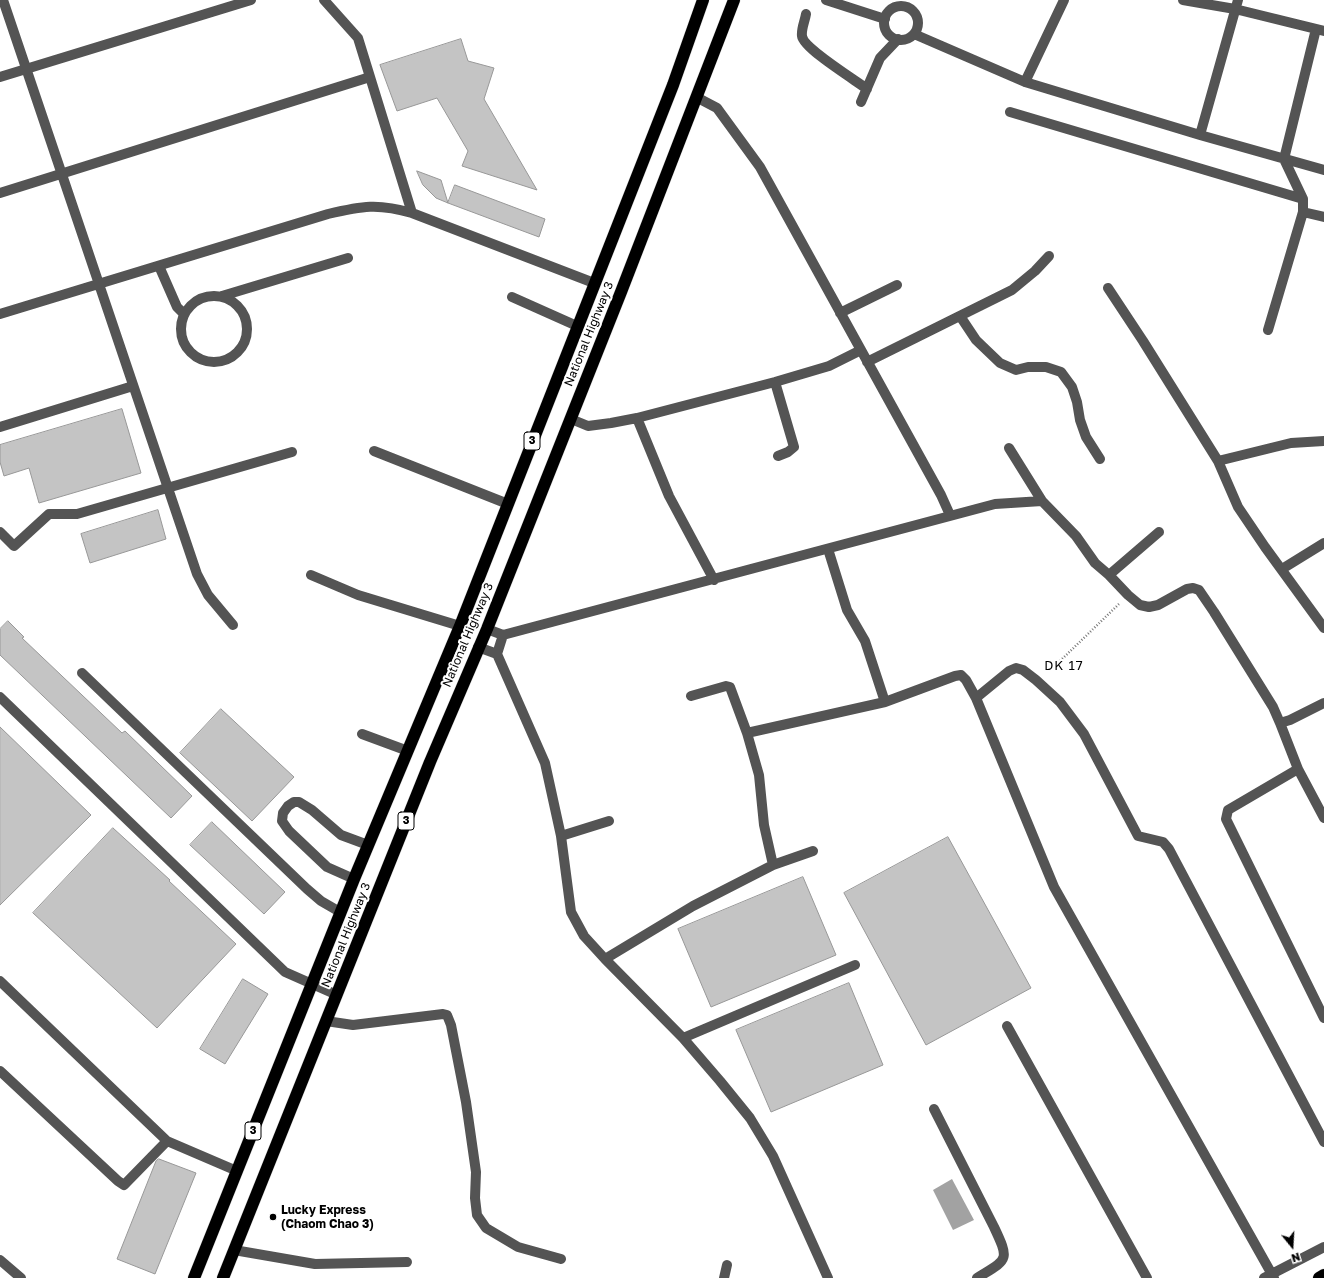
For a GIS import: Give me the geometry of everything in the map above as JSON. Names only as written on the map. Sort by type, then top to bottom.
[{"type":"highway","name":"National Highway 3","points":[[194,1278],[340,912],[460,626],[673,85],[703,0]]},
{"type":"highway","name":"National Highway 3","points":[[223,1278],[430,762],[487,629],[571,419],[698,98],[734,0]]},
{"type":"highway","points":[[1319,1278],[1324,1275]]},
{"type":"street","points":[[3,0],[167,489],[197,574],[208,595],[233,625]]},
{"type":"street","points":[[0,77],[251,0]]},
{"type":"street","points":[[324,0],[358,38],[412,213]]},
{"type":"street","points":[[826,0],[885,19]]},
{"type":"street","points":[[1025,82],[1064,0]]},
{"type":"street","points":[[1183,0],[1236,5],[1320,30],[1284,159],[1303,199],[1303,212],[1268,330]]},
{"type":"street","points":[[895,3],[912,10],[917,17],[918,26],[914,34],[907,38],[898,39],[890,36],[885,28],[885,19],[895,3]]},
{"type":"street","points":[[1200,135],[1236,5]]},
{"type":"street","points":[[806,14],[801,34],[803,41],[817,54],[867,89]]},
{"type":"street","points":[[914,34],[1025,82],[1200,135],[1324,170]]},
{"type":"street","points":[[861,102],[880,58],[898,39]]},
{"type":"street","points":[[0,193],[370,77]]},
{"type":"street","points":[[698,98],[718,108],[760,167],[941,495],[950,515]]},
{"type":"street","points":[[1010,112],[1303,199]]},
{"type":"street","points":[[0,314],[328,214],[350,208],[374,206],[393,207],[412,213],[594,284]]},
{"type":"street","points":[[1303,212],[1324,218]]},
{"type":"street","points":[[867,362],[1012,290],[1035,272],[1049,256]]},
{"type":"street","points":[[222,296],[236,303],[245,315],[248,329],[244,344],[235,356],[221,362],[206,362],[192,355],[183,343],[180,328],[184,314],[193,302],[207,296],[222,296],[348,258]]},
{"type":"street","points":[[159,266],[178,307],[184,314]]},
{"type":"street","points":[[840,312],[897,285]]},
{"type":"street","points":[[1108,288],[1218,461],[1238,507],[1324,628]]},
{"type":"street","points":[[512,297],[577,326]]},
{"type":"street","points":[[960,316],[976,340],[1000,363],[1016,370],[1028,367],[1046,367],[1061,372],[1072,387],[1086,437],[1100,459]]},
{"type":"street","points":[[571,419],[588,426],[637,418],[775,382],[829,366],[861,350]]},
{"type":"street","points":[[775,382],[794,447],[788,452],[778,456]]},
{"type":"street","points":[[0,427],[133,386]]},
{"type":"street","points":[[637,418],[669,496],[714,580]]},
{"type":"street","points":[[1218,461],[1291,443],[1324,441]]},
{"type":"street","points":[[1009,448],[1042,501],[1076,536],[1095,563],[1109,574],[1128,595],[1140,605],[1149,607],[1158,605],[1187,589],[1194,588],[1199,590],[1273,707],[1298,770],[1324,818]]},
{"type":"street","points":[[374,451],[508,504]]},
{"type":"street","points":[[0,532],[14,546],[49,514],[77,514],[292,452]]},
{"type":"street","points":[[487,629],[503,635],[714,580],[950,515],[995,504],[1042,501]]},
{"type":"street","points":[[1109,574],[1159,532]]},
{"type":"street","points":[[1282,569],[1324,542]]},
{"type":"street","points":[[828,549],[847,610],[865,641],[885,702]]},
{"type":"street","points":[[311,575],[358,595],[460,626]]},
{"type":"street","points":[[503,635],[497,654],[546,763],[561,836],[571,912],[584,936],[604,959],[683,1038],[750,1118],[773,1156],[828,1278]]},
{"type":"street","points":[[478,647],[497,654]]},
{"type":"street","points":[[976,698],[1009,671],[1016,668],[1022,670],[1036,680],[1060,702],[1084,734],[1138,836],[1163,842],[1169,849],[1324,1142]]},
{"type":"street","points":[[82,673],[307,889],[321,901],[340,912]]},
{"type":"street","points":[[747,734],[885,702],[955,676],[962,675],[976,698],[1054,887],[1270,1277],[1324,1247]]},
{"type":"street","points":[[691,696],[726,686],[730,688],[747,734],[759,775],[764,825],[773,865]]},
{"type":"street","points":[[0,697],[285,972],[337,995]]},
{"type":"street","points":[[1280,723],[1290,720],[1324,703]]},
{"type":"street","points":[[362,734],[408,751]]},
{"type":"street","points":[[1298,770],[1228,810],[1226,819],[1324,1018]]},
{"type":"street","points":[[354,879],[327,867],[289,831],[282,821],[283,812],[294,802],[299,802],[312,810],[341,836],[368,845]]},
{"type":"street","points":[[561,836],[609,821]]},
{"type":"street","points":[[604,959],[693,906],[773,865],[813,851]]},
{"type":"street","points":[[683,1038],[855,965]]},
{"type":"street","points":[[0,981],[167,1141],[237,1172]]},
{"type":"street","points":[[326,1021],[353,1025],[443,1014],[447,1015],[451,1025],[466,1102],[476,1172],[475,1198],[477,1215],[486,1228],[518,1247],[561,1259]]},
{"type":"street","points":[[1007,1026],[1147,1278]]},
{"type":"street","points":[[0,1071],[124,1185],[167,1141]]},
{"type":"street","points":[[934,1109],[1003,1247],[1005,1255],[1002,1261],[997,1266],[977,1278]]},
{"type":"street","points":[[234,1250],[315,1264],[407,1262]]},
{"type":"street","points":[[0,1260],[21,1278]]},
{"type":"street","points":[[724,1278],[727,1265]]},
{"type":"path","points":[[1060,661],[1128,595]]},
{"type":"shaded area","points":[[952,1179],[974,1220],[953,1230],[933,1190]]},
{"type":"building","points":[[461,39],[468,61],[494,68],[484,99],[537,190],[462,166],[468,151],[437,98],[397,111],[380,65]]},
{"type":"building","points":[[417,171],[441,180],[448,203],[436,198],[423,185]]},
{"type":"building","points":[[455,185],[545,219],[539,237],[448,203]]},
{"type":"building","points":[[122,409],[141,473],[39,503],[29,468],[4,476],[0,462],[0,445]]},
{"type":"building","points":[[158,510],[166,539],[90,563],[81,534]]},
{"type":"building","points":[[8,621],[24,637],[22,638],[122,733],[125,731],[192,796],[171,818],[0,655],[0,629]]},
{"type":"building","points":[[221,709],[294,777],[252,821],[180,753]]},
{"type":"building","points":[[0,727],[91,815],[0,905]]},
{"type":"building","points":[[212,822],[285,892],[264,914],[190,845]]},
{"type":"building","points":[[113,828],[170,880],[169,881],[236,944],[157,1028],[33,913]]},
{"type":"building","points":[[948,837],[1031,988],[926,1045],[844,893]]},
{"type":"building","points":[[803,877],[836,955],[711,1007],[678,929]]},
{"type":"building","points":[[243,979],[268,994],[225,1064],[200,1049]]},
{"type":"building","points":[[849,983],[883,1065],[771,1112],[736,1030]]},
{"type":"building","points":[[159,1159],[196,1173],[155,1274],[117,1259],[156,1161]]},
{"type":"place","name":"Lucky Express (Chaom Chao 3)","points":[[273,1217]]},
{"type":"district","name":"DK 17","points":[[1064,666]]}]
